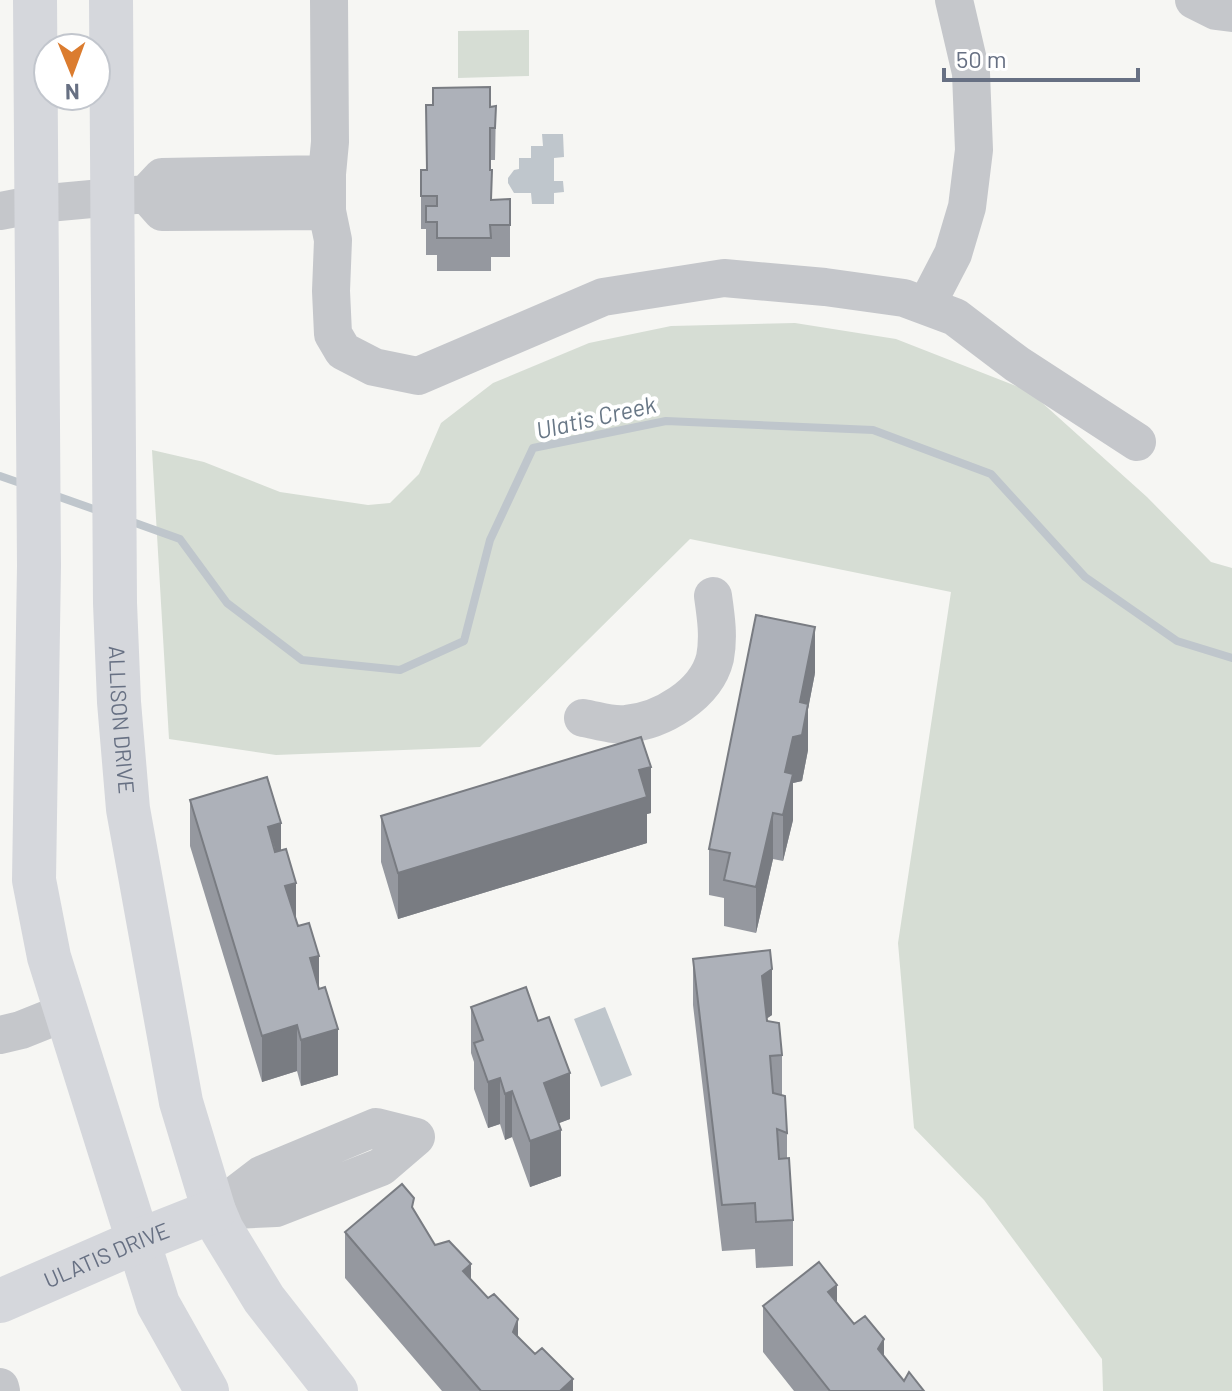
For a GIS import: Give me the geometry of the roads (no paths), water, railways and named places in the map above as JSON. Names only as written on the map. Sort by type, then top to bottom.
[{"type":"main road","points":[[35,0],[18,208],[39,444],[34,880],[49,957],[158,1304],[207,1391]]},
{"type":"main road","name":"ALLISON DRIVE","points":[[111,0],[129,196],[114,487],[119,702],[128,809],[181,1102],[214,1211],[222,1230],[264,1299],[336,1391]]},
{"type":"main road","name":"ULATIS DRIVE","points":[[0,1301],[214,1211]]},
{"type":"street","points":[[329,0],[330,152],[327,192],[333,240],[333,334],[343,351],[374,367],[418,376],[603,297],[724,278],[825,287],[904,298],[955,317],[1017,364],[1137,442]]},
{"type":"street","points":[[926,306],[953,254],[967,207],[974,150],[971,73],[954,0]]},
{"type":"street","points":[[1194,0],[1216,11],[1232,13]]},
{"type":"street","points":[[18,208],[129,196],[162,212],[327,192]]},
{"type":"street","points":[[583,718],[623,725],[655,718],[678,707],[704,681],[714,661],[718,635],[713,596]]},
{"type":"street","points":[[0,1035],[66,1012]]},
{"type":"waterway","name":"Ulatis Creek","points":[[127,520],[180,539],[227,603],[302,660],[400,670],[464,641],[490,540],[533,448],[666,421],[873,430],[991,474],[1085,577],[1177,641],[1232,658]]},
{"type":"waterway","name":"Ulatis Creek","points":[[0,476],[23,484]]},
{"type":"waterway","name":"Ulatis Creek","points":[[51,494],[102,512]]}]
